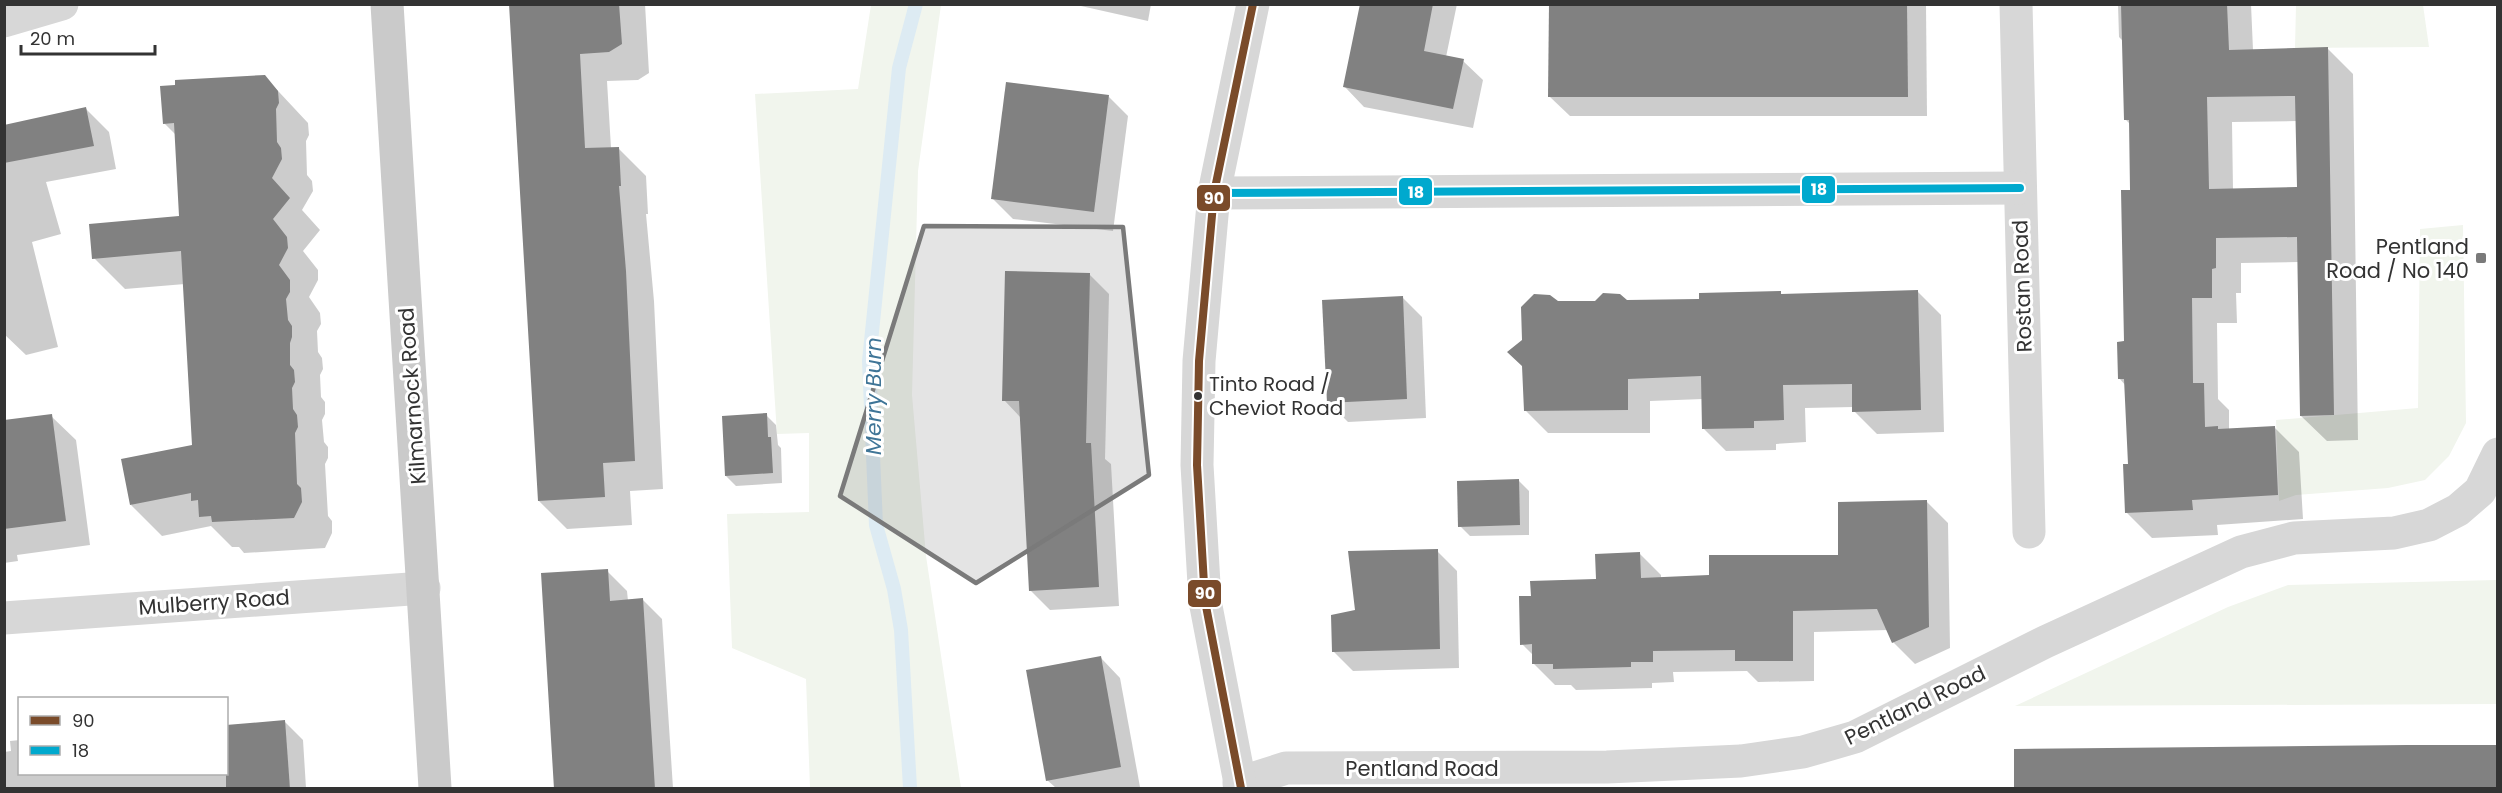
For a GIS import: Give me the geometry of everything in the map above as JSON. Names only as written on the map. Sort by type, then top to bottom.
[{"type":"main road","name":"Kilmarnock Road","points":[[387,4],[435,789]]},
{"type":"street","points":[[4,21],[62,4]]},
{"type":"street","points":[[1240,786],[1205,601],[1197,465],[1199,361],[1214,193],[1253,4]]},
{"type":"street","name":"Rostan Road","points":[[2016,4],[2029,532]]},
{"type":"street","points":[[1214,193],[2020,188]]},
{"type":"street","name":"Pentland Road","points":[[1240,786],[1286,768],[1607,767],[1741,761],[1803,752],[1855,737],[2045,642],[2241,552],[2294,538],[2394,533],[2429,525],[2458,510],[2480,491],[2498,454]]},
{"type":"street","name":"Mulberry Road","points":[[4,618],[424,588]]},
{"type":"highlighted area","points":[[924,226],[1123,227],[1149,475],[976,583],[840,496]]},
{"type":"shaded area","points":[[871,5],[941,5],[918,171],[912,395],[926,556],[961,788],[810,788],[806,679],[732,648],[727,514],[809,512],[809,433],[777,434],[755,94],[858,89]]},
{"type":"shaded area","points":[[2296,5],[2423,5],[2429,47],[2295,48]]},
{"type":"shaded area","points":[[2463,225],[2466,423],[2449,456],[2425,480],[2388,488],[2296,495],[2279,501],[2276,420],[2418,408],[2420,229]]},
{"type":"shaded area","points":[[2497,580],[2497,704],[2015,706],[2228,607],[2288,585]]},
{"type":"building","points":[[509,4],[619,4],[622,44],[609,52],[580,54],[585,148],[619,147],[621,186],[619,186],[626,271],[635,461],[603,463],[605,497],[538,501]]},
{"type":"building","points":[[1360,4],[1433,4],[1424,51],[1464,59],[1453,109],[1343,87]]},
{"type":"building","points":[[1549,4],[1907,4],[1908,97],[1548,97]]},
{"type":"building","points":[[2121,4],[2227,4],[2229,50],[2328,47],[2334,415],[2300,416],[2297,237],[2216,238],[2216,268],[2212,269],[2212,298],[2192,298],[2193,383],[2204,383],[2205,427],[2218,426],[2218,429],[2275,426],[2278,495],[2192,500],[2193,510],[2125,513],[2123,464],[2128,464],[2124,379],[2118,379],[2117,342],[2124,341],[2121,190],[2130,190],[2129,120],[2124,120]],"holes":[[[2295,96],[2297,187],[2209,189],[2207,97]]]},
{"type":"building","points":[[265,75],[278,91],[279,103],[276,109],[277,142],[281,148],[282,159],[272,178],[290,198],[273,219],[287,237],[288,248],[279,265],[290,280],[290,292],[286,299],[288,320],[292,326],[290,365],[294,370],[293,409],[297,415],[298,427],[295,433],[297,484],[301,488],[302,502],[294,518],[212,522],[211,516],[199,517],[198,500],[191,501],[191,493],[130,505],[121,459],[192,445],[181,251],[92,259],[89,224],[179,216],[174,123],[163,124],[160,86],[175,85],[175,80]]},
{"type":"building","points":[[1006,82],[1109,95],[1094,212],[991,199]]},
{"type":"building","points":[[86,107],[94,146],[4,163],[4,125]]},
{"type":"building","points":[[1005,271],[1090,273],[1086,443],[1091,443],[1099,587],[1029,591],[1019,401],[1002,401]]},
{"type":"building","points":[[1918,290],[1921,410],[1852,412],[1852,384],[1783,385],[1784,420],[1754,421],[1754,428],[1702,429],[1701,376],[1628,379],[1628,410],[1524,411],[1522,366],[1507,352],[1522,340],[1521,307],[1534,294],[1550,295],[1558,301],[1595,301],[1603,293],[1620,294],[1627,300],[1699,299],[1699,293],[1781,291],[1781,294]]},
{"type":"building","points":[[1403,296],[1407,399],[1327,403],[1322,300]]},
{"type":"building","points":[[767,413],[773,473],[725,476],[722,416]]},
{"type":"building","points":[[52,414],[66,521],[4,529],[4,420]]},
{"type":"building","points":[[1519,479],[1520,525],[1458,527],[1457,481]]},
{"type":"building","points":[[1927,500],[1929,627],[1892,643],[1877,609],[1793,611],[1793,661],[1735,661],[1735,650],[1653,651],[1653,662],[1631,662],[1631,667],[1553,669],[1553,664],[1532,664],[1532,644],[1520,645],[1519,596],[1531,596],[1530,581],[1596,579],[1595,554],[1640,552],[1641,578],[1709,575],[1709,555],[1838,555],[1838,502]]},
{"type":"building","points":[[1438,549],[1440,649],[1332,652],[1331,615],[1355,610],[1348,551]]},
{"type":"building","points":[[608,569],[610,601],[643,598],[655,789],[554,789],[541,573]]},
{"type":"building","points":[[1101,656],[1121,767],[1046,781],[1026,670]]},
{"type":"building","points":[[285,720],[290,789],[226,789],[228,725]]},
{"type":"building","points":[[2498,745],[2498,789],[2014,789],[2014,749]]},
{"type":"waterway","name":"Merry Burn","points":[[910,788],[901,630],[894,589],[876,525],[869,361],[899,68],[916,4]]},
{"type":"transit line","name":"90","points":[[1241,788],[1205,601],[1197,465],[1199,361],[1214,193],[1253,4]]},
{"type":"transit line","name":"18","points":[[1214,193],[2020,188]]},
{"type":"place","name":"Pentland Road / No 140","points":[[2481,258]]},
{"type":"place","name":"Tinto Road / Cheviot Road","points":[[1198,396]]}]
